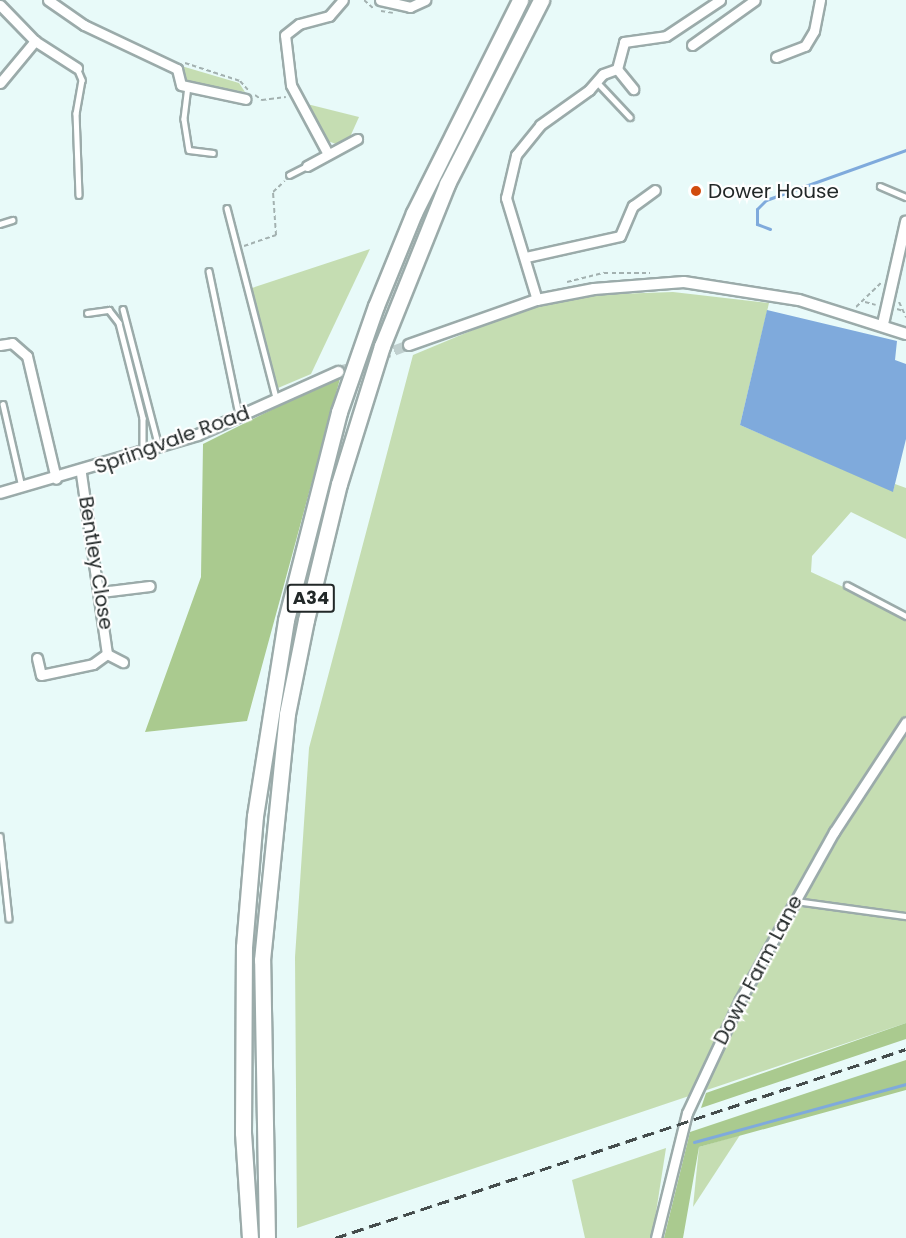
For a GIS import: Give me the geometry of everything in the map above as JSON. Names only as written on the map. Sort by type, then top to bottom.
[{"type":"highway","name":"A34","points":[[250,1238],[243,1133],[244,947],[255,816],[286,620],[336,424],[376,306],[414,213],[520,0]]},
{"type":"highway","name":"A34","points":[[267,1238],[262,960],[287,714],[308,609],[339,484],[382,346],[447,184],[542,0]]},
{"type":"street","points":[[48,0],[84,25],[177,69],[178,81],[188,86],[246,99]]},
{"type":"street","points":[[328,154],[295,95],[285,36],[299,24],[329,16],[343,0]]},
{"type":"street","points":[[380,0],[410,7],[424,0]]},
{"type":"street","points":[[537,300],[526,257],[506,198],[516,155],[540,125],[617,69],[624,42],[666,36],[720,0]]},
{"type":"street","points":[[692,45],[755,0]]},
{"type":"street","points":[[776,57],[805,46],[814,31],[820,0]]},
{"type":"street","points":[[0,5],[35,41],[76,68]]},
{"type":"street","points":[[0,83],[35,41]]},
{"type":"street","points":[[617,69],[633,88]]},
{"type":"street","points":[[307,166],[357,139]]},
{"type":"street","points":[[526,257],[620,236],[633,206],[655,190]]},
{"type":"street","points":[[883,324],[906,222]]},
{"type":"street","points":[[409,345],[537,300],[594,289],[684,282],[718,284],[833,308],[906,334]]},
{"type":"street","points":[[0,345],[12,344],[27,356],[56,479]]},
{"type":"street","name":"Springvale Road","points":[[0,493],[159,449],[240,418],[338,372]]},
{"type":"street","name":"Bentley Close","points":[[81,472],[101,592],[107,654]]},
{"type":"street","points":[[101,592],[150,586]]},
{"type":"street","name":"Bentley Close","points":[[37,658],[41,675],[93,664],[107,654]]},
{"type":"street","name":"Bentley Close","points":[[107,654],[123,662]]},
{"type":"street","name":"Down Farm Lane","points":[[656,1238],[687,1113],[795,901],[886,746],[906,722]]},
{"type":"lane","points":[[76,68],[82,80],[76,113],[80,195]]},
{"type":"lane","points":[[597,82],[630,117]]},
{"type":"lane","points":[[188,86],[184,119],[189,150],[213,153]]},
{"type":"lane","points":[[289,175],[307,166]]},
{"type":"lane","points":[[879,186],[906,197]]},
{"type":"lane","points":[[227,208],[277,400]]},
{"type":"lane","points":[[0,224],[12,220]]},
{"type":"lane","points":[[209,271],[240,418]]},
{"type":"lane","points":[[87,313],[109,309],[119,323],[143,418],[144,454]]},
{"type":"lane","points":[[123,309],[159,449]]},
{"type":"lane","points":[[3,404],[22,487]]},
{"type":"lane","points":[[847,585],[906,615]]},
{"type":"lane","points":[[0,836],[9,919]]},
{"type":"lane","points":[[795,901],[906,916]]},
{"type":"path","points":[[160,61],[186,63],[240,81],[262,100],[295,95]]},
{"type":"path","points":[[237,248],[276,235],[273,192],[289,175]]},
{"type":"path","points":[[833,308],[858,306],[894,270]]},
{"type":"green space","points":[[178,65],[239,83],[245,92],[181,81]]},
{"type":"green space","points":[[303,103],[359,117],[350,137],[336,144],[325,140]]},
{"type":"green space","points":[[370,249],[311,374],[278,388],[252,288]]},
{"type":"green space","points":[[673,292],[769,303],[740,425],[893,491],[895,484],[906,488],[906,539],[851,512],[812,556],[811,572],[906,616],[906,1023],[297,1228],[295,957],[309,748],[413,355],[533,305],[587,295]]},
{"type":"green space","points":[[341,375],[247,721],[145,732],[201,577],[203,444]]},
{"type":"green space","points":[[906,1023],[906,1039],[701,1108],[706,1093]]},
{"type":"green space","points":[[906,1060],[906,1090],[699,1147],[683,1238],[664,1238],[690,1132]]},
{"type":"green space","points":[[740,1135],[693,1207],[699,1147]]},
{"type":"green space","points":[[666,1148],[652,1238],[585,1238],[572,1180]]},
{"type":"water","points":[[767,310],[897,341],[895,360],[906,364],[906,439],[893,492],[740,425]]},
{"type":"waterway","points":[[770,229],[757,224],[757,209],[766,200],[906,150]]},
{"type":"waterway","points":[[694,1142],[906,1084]]},
{"type":"tunnel","points":[[338,372],[409,345]]},
{"type":"railway","points":[[335,1238],[906,1049]]},
{"type":"place","name":"Dower House","points":[[696,191]]}]
